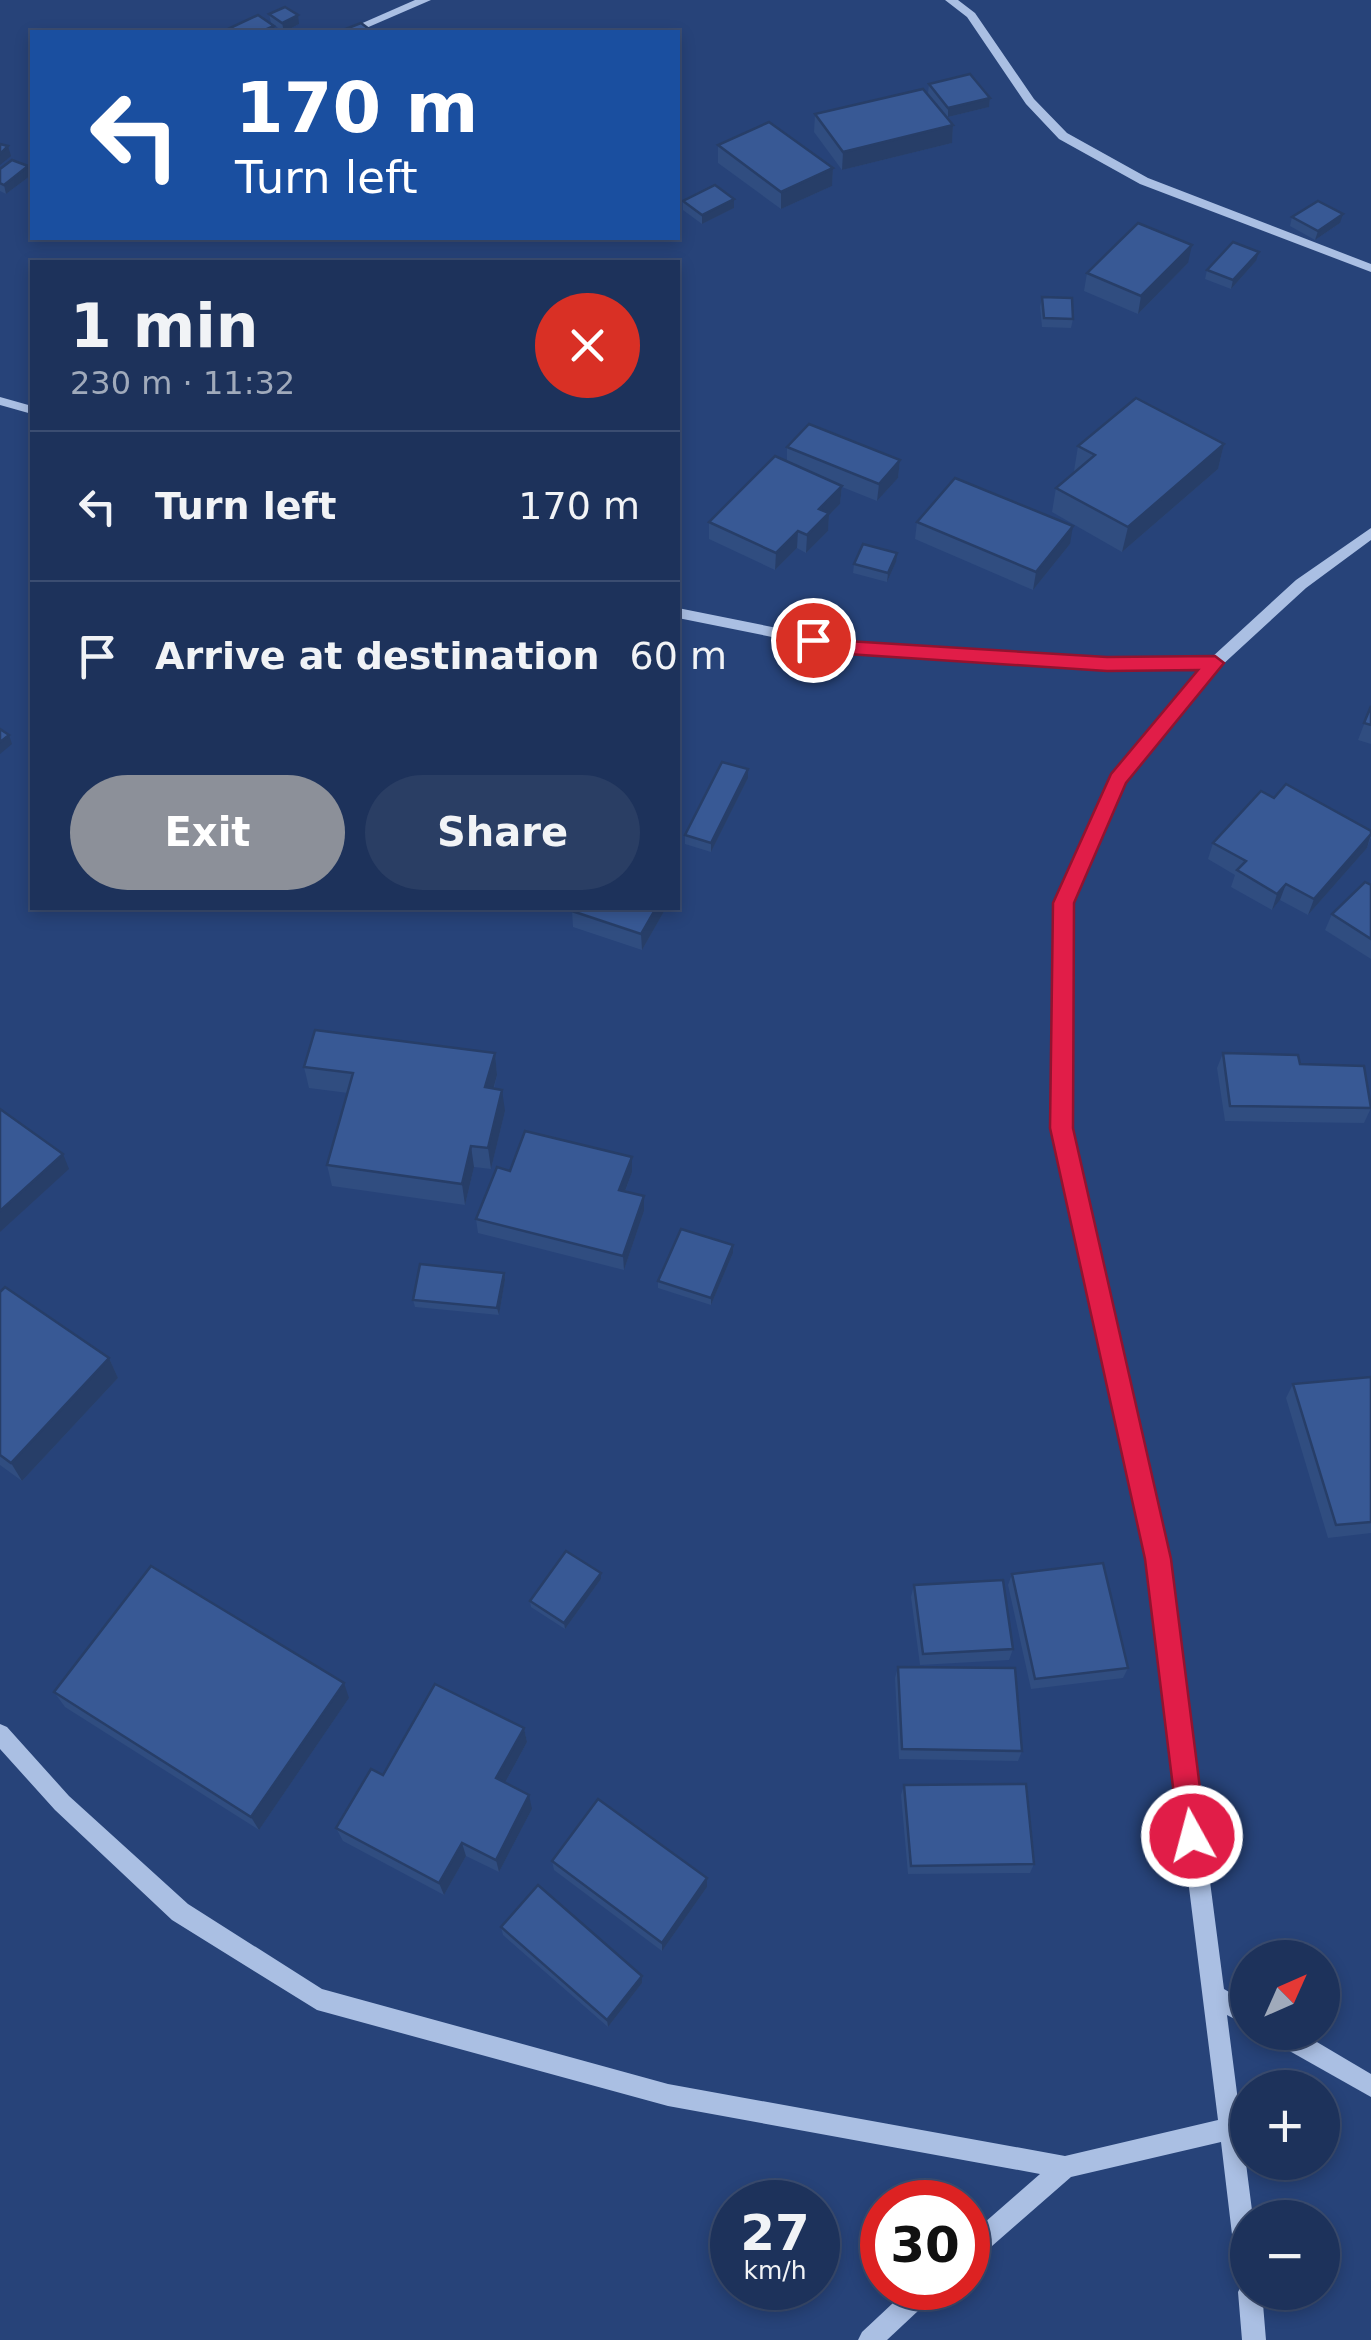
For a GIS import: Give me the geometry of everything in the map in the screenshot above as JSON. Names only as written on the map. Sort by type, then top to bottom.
[{"type":"street","points":[[353,30],[425,0]]},
{"type":"street","points":[[950,0],[970,15],[1030,101],[1063,136],[1144,181],[1371,268]]},
{"type":"street","points":[[0,401],[30,409]]},
{"type":"street","points":[[0,1734],[62,1802],[180,1912],[317,1998],[668,2095],[1065,2166],[1230,2129],[1158,1559],[1066,1146],[1062,1109],[1064,903],[1118,779],[1215,663],[1301,584],[1371,534]]},
{"type":"street","points":[[680,613],[847,648],[1107,664],[1215,663]]},
{"type":"street","points":[[1212,1995],[1230,2005]]},
{"type":"street","points":[[1309,2050],[1371,2086]]},
{"type":"street","points":[[990,2232],[1065,2166]]},
{"type":"street","points":[[870,2340],[902,2310]]},
{"type":"street","points":[[1252,2310],[1254,2340]]},
{"type":"building","points":[[285,7],[298,15],[282,23],[269,14]]},
{"type":"building","points":[[258,15],[274,26],[265,30],[230,28]]},
{"type":"building","points":[[361,23],[370,30],[343,30]]},
{"type":"building","points":[[970,74],[990,98],[948,108],[929,84]]},
{"type":"building","points":[[923,89],[953,125],[843,152],[815,114]]},
{"type":"building","points":[[769,122],[833,168],[781,192],[718,145]]},
{"type":"building","points":[[12,160],[28,166],[4,185],[0,183],[0,169]]},
{"type":"building","points":[[715,185],[734,199],[702,215],[683,201]]},
{"type":"building","points":[[1318,201],[1343,214],[1318,231],[1292,217]]},
{"type":"building","points":[[1138,223],[1192,245],[1141,296],[1087,273]]},
{"type":"building","points":[[1233,242],[1259,252],[1233,280],[1207,270]]},
{"type":"building","points":[[1042,297],[1072,298],[1073,319],[1044,318]]},
{"type":"building","points":[[1136,398],[1224,444],[1128,527],[1056,488],[1095,455],[1078,446]]},
{"type":"building","points":[[809,424],[900,460],[879,484],[787,447]]},
{"type":"building","points":[[775,456],[842,486],[819,509],[829,513],[807,535],[798,531],[776,553],[709,522]]},
{"type":"building","points":[[955,478],[1073,526],[1036,572],[917,522]]},
{"type":"building","points":[[863,544],[897,553],[888,573],[854,564]]},
{"type":"building","points":[[1371,706],[1371,725],[1364,723]]},
{"type":"building","points":[[722,762],[748,769],[711,843],[685,835]]},
{"type":"building","points":[[1286,784],[1371,831],[1314,899],[1286,884],[1277,894],[1237,870],[1246,861],[1213,843],[1261,791],[1274,798]]},
{"type":"building","points":[[1365,882],[1371,885],[1371,939],[1332,914]]},
{"type":"building","points":[[573,910],[655,910],[641,934]]},
{"type":"building","points":[[315,1030],[495,1053],[485,1087],[502,1090],[488,1148],[471,1146],[462,1184],[327,1165],[353,1073],[304,1067]]},
{"type":"building","points":[[1223,1053],[1298,1055],[1300,1064],[1364,1066],[1371,1108],[1230,1106]]},
{"type":"building","points":[[0,1109],[63,1154],[0,1211]]},
{"type":"building","points":[[525,1131],[632,1157],[619,1190],[644,1196],[623,1256],[476,1219],[497,1167],[510,1171]]},
{"type":"building","points":[[681,1229],[733,1245],[711,1298],[658,1281]]},
{"type":"building","points":[[420,1264],[504,1273],[497,1308],[413,1300]]},
{"type":"building","points":[[5,1287],[109,1358],[11,1463],[0,1455],[0,1292]]},
{"type":"building","points":[[1371,1377],[1371,1522],[1336,1525],[1293,1384]]},
{"type":"building","points":[[566,1551],[601,1573],[564,1623],[530,1601]]},
{"type":"building","points":[[1103,1563],[1128,1668],[1035,1679],[1012,1574]]},
{"type":"building","points":[[151,1566],[344,1683],[251,1817],[54,1692]]},
{"type":"building","points":[[1003,1580],[1013,1649],[923,1654],[914,1585]]},
{"type":"building","points":[[898,1667],[1015,1668],[1022,1751],[902,1749]]},
{"type":"building","points":[[435,1684],[524,1728],[496,1778],[529,1795],[496,1860],[462,1843],[439,1883],[336,1828],[371,1769],[383,1775]]},
{"type":"building","points":[[1026,1784],[1034,1864],[911,1866],[904,1785]]},
{"type":"building","points":[[598,1799],[707,1878],[662,1943],[552,1861]]},
{"type":"building","points":[[538,1885],[642,1976],[607,2020],[501,1927]]},
{"type":"route","points":[[813,640],[847,648],[1107,664],[1215,663],[1118,779],[1064,903],[1062,1128],[1158,1559],[1192,1836]]}]
